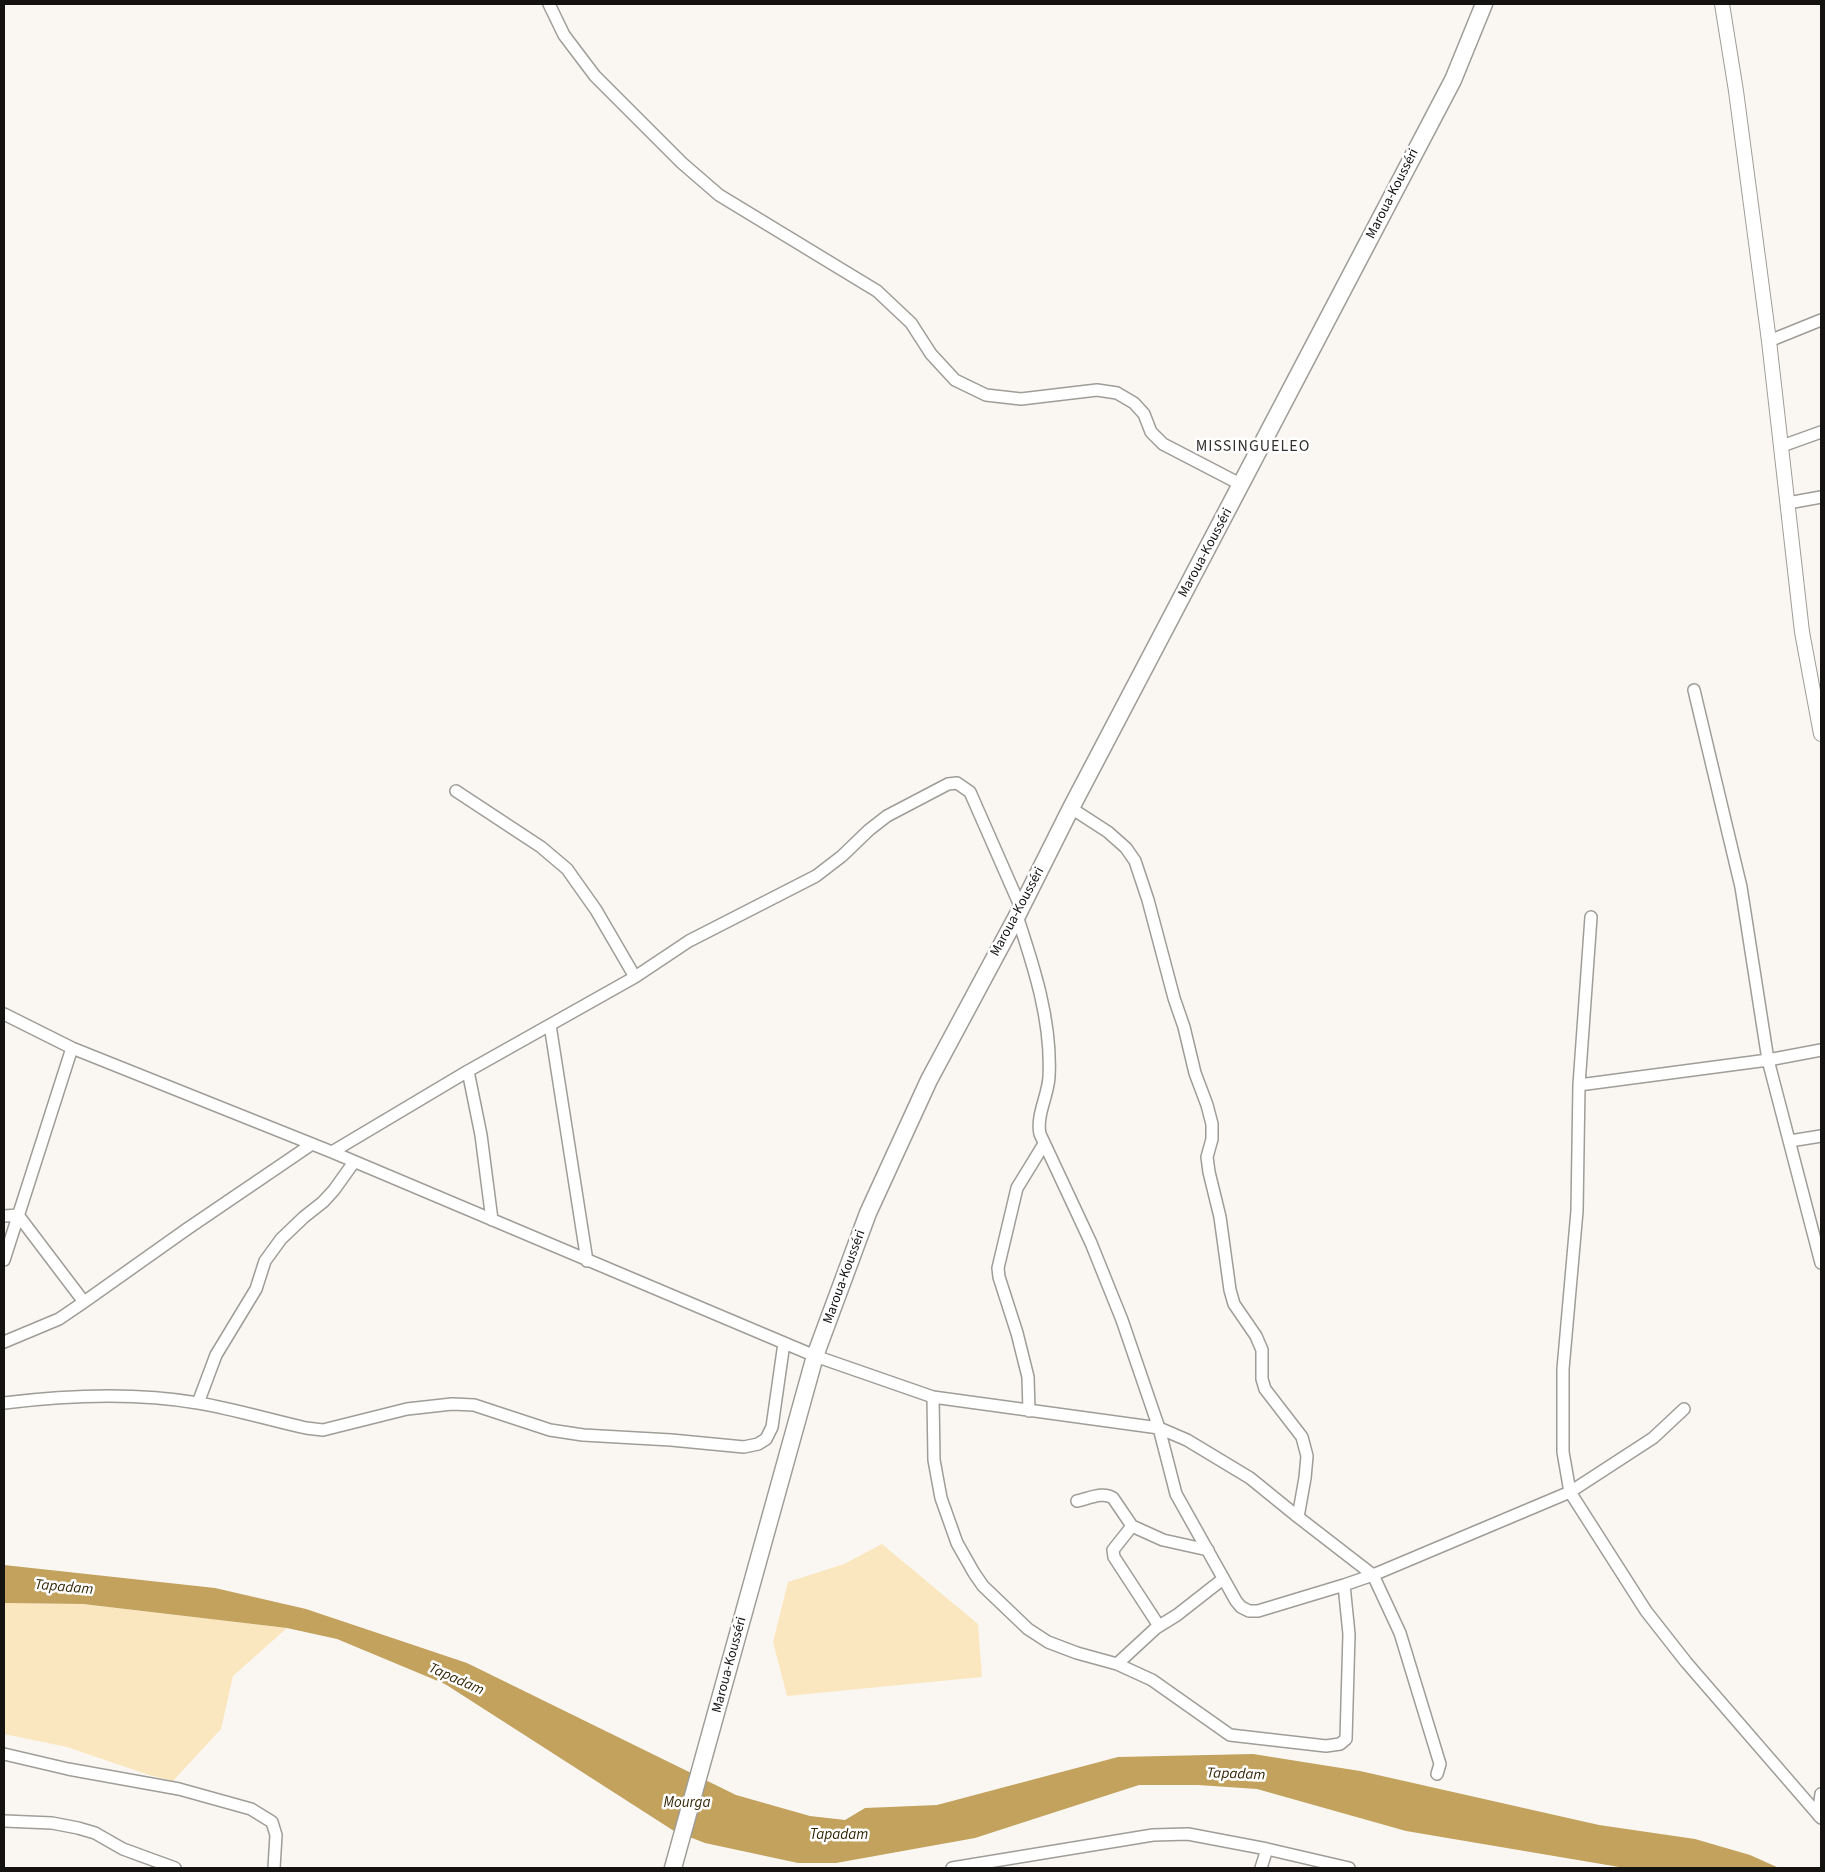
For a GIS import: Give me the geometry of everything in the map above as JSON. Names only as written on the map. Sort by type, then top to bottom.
[{"type":"highway","name":"Maroua-Kousséri","points":[[673,1868],[815,1356],[868,1213],[924,1089],[1019,912],[1071,808],[1453,80],[1484,4]]},
{"type":"main road","points":[[1722,4],[1736,92],[1769,341],[1802,632],[1821,734]]},
{"type":"street","points":[[549,4],[564,35],[595,76],[682,162],[719,195],[877,291],[911,323],[931,354],[955,380],[986,394],[1021,399],[1097,390],[1117,393],[1134,403],[1144,414],[1151,432],[1163,444],[1242,484]]},
{"type":"street","points":[[1769,341],[1821,320]]},
{"type":"street","points":[[1782,446],[1821,432]]},
{"type":"street","points":[[1788,503],[1821,497]]},
{"type":"street","points":[[1694,690],[1741,887],[1768,1060],[1821,1262]]},
{"type":"street","points":[[332,1152],[468,1071],[636,978],[689,941],[816,876],[842,856],[868,830],[887,816],[948,784],[957,783],[970,792],[1019,912],[1035,969],[1047,1027],[1049,1077],[1038,1128],[1098,1260],[1122,1320],[1159,1428],[1176,1494],[1236,1602],[1241,1607],[1249,1611],[1258,1611],[1344,1585],[1570,1492],[1653,1438],[1684,1409]]},
{"type":"street","points":[[456,792],[541,847],[567,869],[596,910],[636,978]]},
{"type":"street","points":[[1071,808],[1108,832],[1126,848],[1135,860],[1148,900],[1174,998],[1184,1026],[1195,1073],[1208,1105],[1212,1124],[1212,1139],[1208,1157],[1209,1172],[1220,1217],[1230,1290],[1234,1304],[1256,1336],[1262,1350],[1262,1379],[1265,1389],[1302,1437],[1307,1456],[1298,1517]]},
{"type":"street","points":[[1591,917],[1579,1085],[1577,1211],[1563,1369],[1563,1452],[1570,1492],[1646,1611],[1698,1676],[1820,1817]]},
{"type":"street","points":[[4,1014],[72,1048],[332,1152],[815,1356],[933,1397],[1159,1428],[1187,1440],[1250,1478],[1372,1575],[1400,1634],[1440,1764],[1437,1774]]},
{"type":"street","points":[[550,1025],[587,1260]]},
{"type":"street","points":[[4,1260],[72,1048]]},
{"type":"street","points":[[1579,1085],[1768,1060],[1821,1050]]},
{"type":"street","points":[[468,1071],[481,1136],[492,1220]]},
{"type":"street","points":[[1790,1141],[1821,1136]]},
{"type":"street","points":[[4,1342],[59,1318],[84,1302],[312,1144]]},
{"type":"street","points":[[1029,1411],[1028,1377],[1015,1323],[999,1277],[998,1268],[1017,1188],[1044,1144]]},
{"type":"street","points":[[198,1403],[216,1356],[256,1289],[265,1261],[281,1239],[334,1190],[354,1162]]},
{"type":"street","points":[[4,1216],[18,1215]]},
{"type":"street","points":[[18,1215],[84,1302]]},
{"type":"street","points":[[4,1403],[116,1395],[150,1397],[198,1403],[306,1428],[323,1430],[407,1409],[452,1404],[474,1405],[550,1430],[583,1435],[671,1440],[744,1447],[758,1444],[766,1439],[772,1427],[784,1343]]},
{"type":"street","points":[[933,1397],[934,1460],[941,1498],[957,1543],[983,1586],[1028,1629],[1048,1642],[1117,1664],[1152,1680],[1230,1735],[1326,1746],[1340,1744],[1346,1739],[1349,1634],[1344,1585]]},
{"type":"street","points":[[1078,1501],[1104,1494],[1109,1495],[1132,1526],[1163,1540],[1208,1550]]},
{"type":"street","points":[[1132,1526],[1113,1550],[1114,1557],[1159,1626]]},
{"type":"street","points":[[1117,1664],[1159,1626],[1177,1615],[1224,1579]]},
{"type":"street","points":[[4,1754],[68,1769],[178,1790],[251,1808],[272,1822],[276,1835],[274,1868]]},
{"type":"street","points":[[1820,1817],[1821,1794]]},
{"type":"street","points":[[4,1821],[52,1823],[78,1828],[95,1833],[123,1849],[175,1868]]},
{"type":"street","points":[[952,1868],[1153,1835],[1188,1834],[1267,1849],[1349,1868]]},
{"type":"street","points":[[1261,1868],[1267,1849]]},
{"type":"shaded area","points":[[882,1544],[978,1624],[982,1677],[787,1696],[773,1642],[788,1582],[844,1564]]},
{"type":"shaded area","points":[[4,1603],[83,1604],[287,1628],[233,1676],[221,1729],[173,1781],[149,1775],[67,1747],[4,1734]]},
{"type":"water","name":"Mourga","points":[[4,1565],[215,1588],[306,1609],[467,1663],[736,1795],[810,1816],[845,1820],[865,1808],[937,1805],[1118,1757],[1253,1754],[1360,1771],[1599,1825],[1695,1839],[1750,1855],[1779,1868],[1625,1868],[1406,1831],[1257,1789],[1198,1785],[1139,1785],[975,1838],[836,1863],[798,1863],[705,1843],[674,1831],[445,1684],[337,1639],[287,1628],[83,1604],[4,1603]]},
{"type":"district","name":"MISSINGUELEO","points":[[1253,447]]},
{"type":"water label","name":"Tapadam","points":[[64,1588]]},
{"type":"water label","name":"Tapadam","points":[[456,1680]]},
{"type":"water label","name":"Tapadam","points":[[1236,1775]]},
{"type":"water label","name":"Tapadam","points":[[839,1836]]}]
